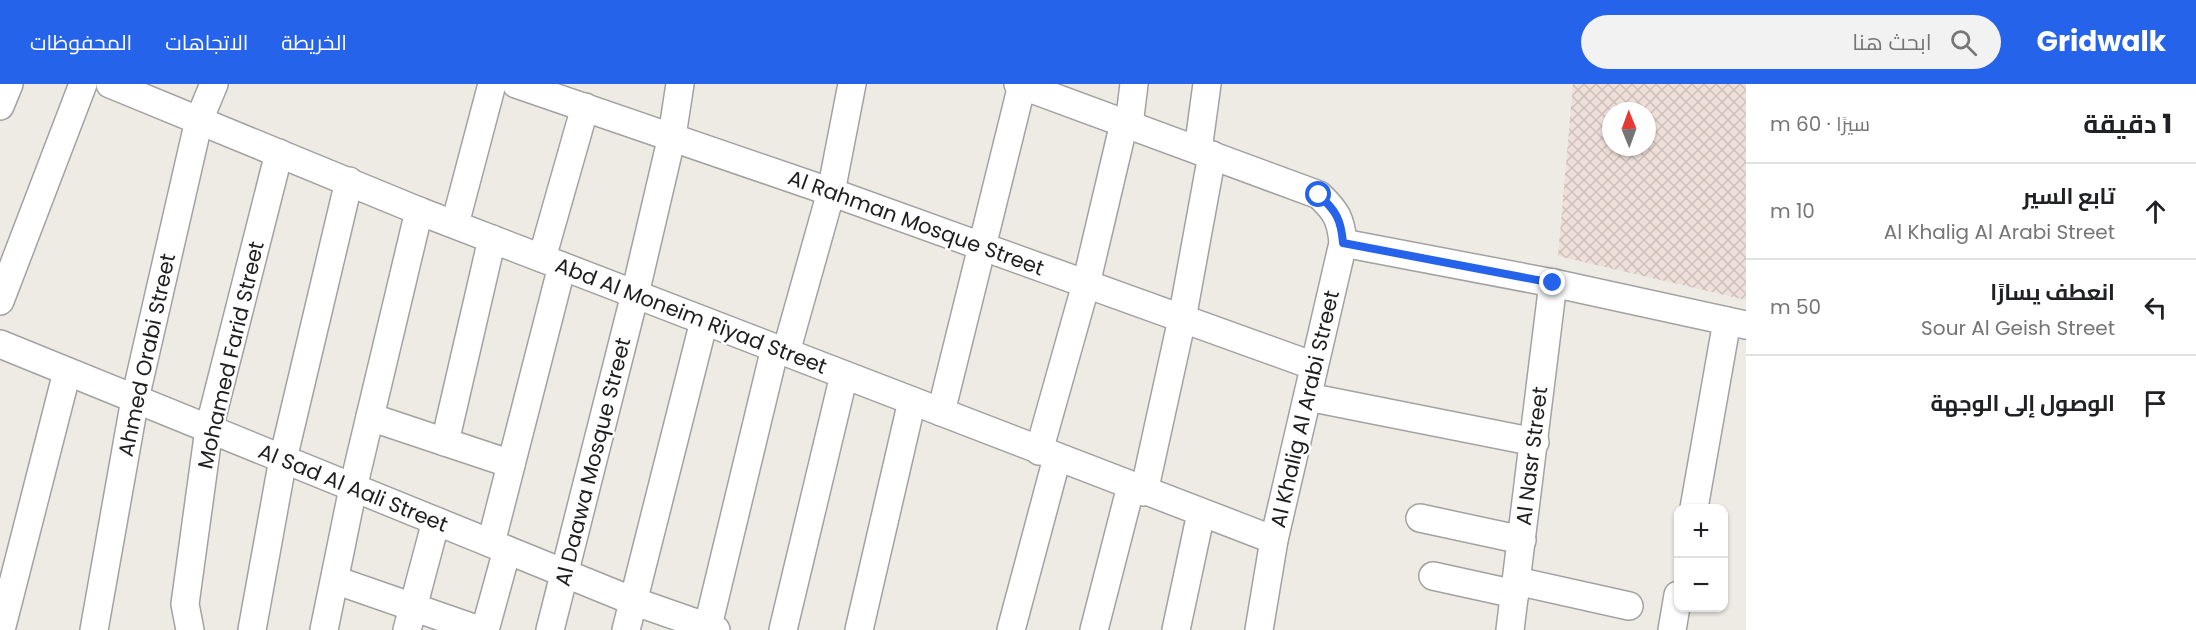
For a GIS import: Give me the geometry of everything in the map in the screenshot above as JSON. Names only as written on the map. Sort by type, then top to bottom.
[{"type":"street","points":[[0,106],[9,84]]},
{"type":"street","points":[[0,301],[83,84]]},
{"type":"street","name":"Abd Al Moneim Riyad Street","points":[[110,84],[419,211],[1274,540]]},
{"type":"street","name":"Ahmed Orabi Street","points":[[94,630],[135,399],[199,120],[214,84]]},
{"type":"street","points":[[455,224],[492,84]]},
{"type":"street","name":"Al Rahman Mosque Street","points":[[516,84],[831,192],[1314,366]]},
{"type":"street","name":"Al Daawa Mosque Street","points":[[550,630],[635,294],[672,136],[680,84]]},
{"type":"street","name":"Al Sad Al Aali Street","points":[[0,344],[633,601],[710,629],[781,350],[831,192],[852,84]]},
{"type":"street","points":[[1011,630],[1086,284],[1134,84]]},
{"type":"street","points":[[1094,630],[1137,489],[1182,318],[1205,153],[1207,84]]},
{"type":"street","points":[[941,412],[983,247],[1020,85],[1205,153]]},
{"type":"street","points":[[485,630],[511,464],[585,107]]},
{"type":"street","name":"Mohamed Farid Street","points":[[190,630],[185,604],[209,429],[279,153]]},
{"type":"street","name":"Al Khalig Al Arabi Street","points":[[1205,153],[1319,195],[1334,209],[1341,226],[1343,243],[1274,540],[1259,630]]},
{"type":"street","points":[[252,630],[283,459],[349,182]]},
{"type":"street","points":[[324,630],[370,417],[419,211]]},
{"type":"street","points":[[445,442],[492,239]]},
{"type":"street","points":[[1343,243],[1553,283],[1737,323],[1695,504]]},
{"type":"street","name":"Al Nasr Street","points":[[1510,630],[1553,283]]},
{"type":"street","points":[[626,630],[704,321]]},
{"type":"street","points":[[1,630],[67,372]]},
{"type":"street","points":[[783,630],[844,375]]},
{"type":"street","points":[[1308,397],[1535,442]]},
{"type":"street","points":[[859,630],[912,401]]},
{"type":"street","points":[[370,417],[511,464]]},
{"type":"street","points":[[1176,630],[1201,513]]},
{"type":"street","points":[[1420,518],[1522,540]]},
{"type":"street","points":[[410,619],[436,521]]},
{"type":"street","points":[[1433,576],[1629,606]]},
{"type":"street","points":[[334,580],[410,619],[479,630]]},
{"type":"street","points":[[1672,630],[1675,612]]},
{"type":"shaded area","points":[[1573,84],[1746,84],[1746,300],[1558,256]]},
{"type":"route","points":[[1319,195],[1334,209],[1341,226],[1343,243],[1553,283]]}]
